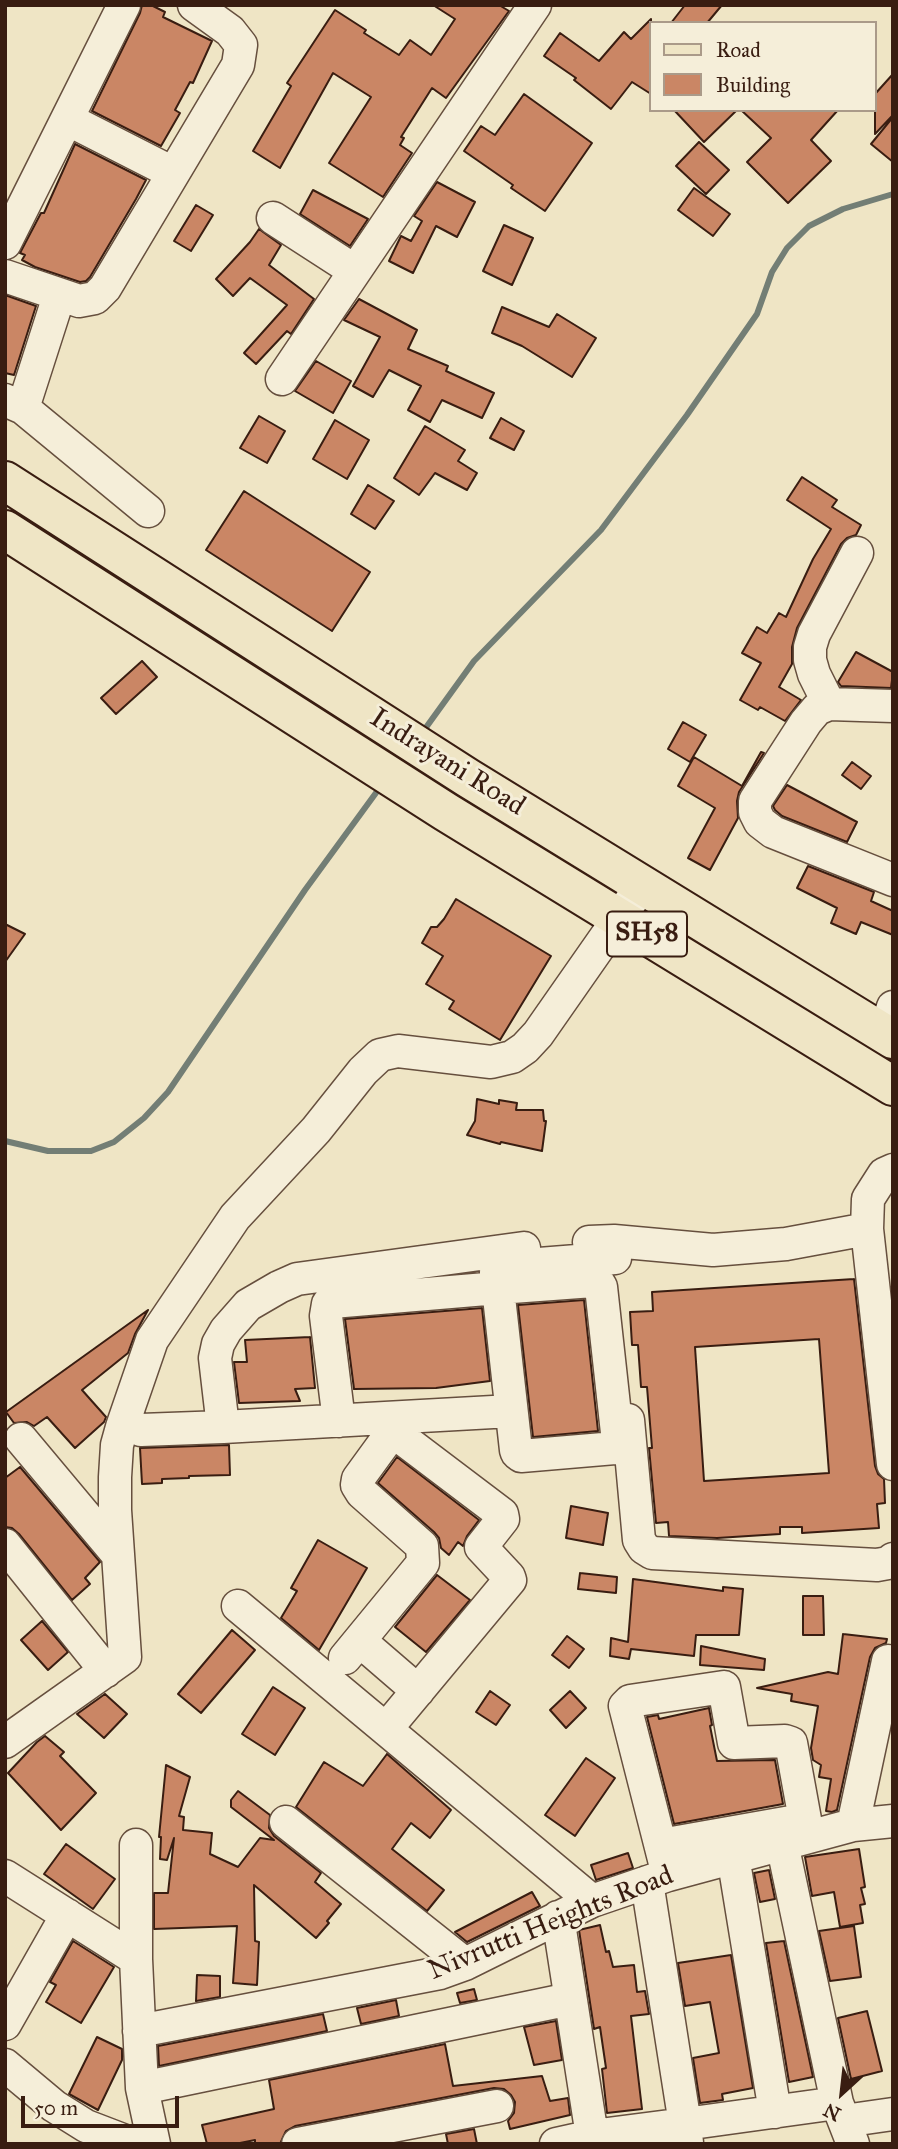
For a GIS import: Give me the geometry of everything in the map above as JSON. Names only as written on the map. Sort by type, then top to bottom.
[{"type":"main road","name":"Indrayani Road","points":[[5,481],[412,742],[643,883],[890,1027]]},
{"type":"main road","name":"Indrayani Road","points":[[5,530],[389,776],[893,1086]]},
{"type":"street","points":[[5,243],[124,5]]},
{"type":"street","points":[[5,276],[79,301],[95,298],[104,288],[238,65],[242,45],[230,31],[194,5]]},
{"type":"street","points":[[282,379],[536,5]]},
{"type":"street","points":[[67,119],[173,173]]},
{"type":"street","points":[[273,218],[355,271]]},
{"type":"street","points":[[59,296],[14,404],[148,511]]},
{"type":"street","points":[[829,704],[814,674],[810,647],[814,634],[857,553]]},
{"type":"street","points":[[893,706],[829,704],[817,709],[755,801],[755,812],[760,822],[773,832],[893,880]]},
{"type":"street","points":[[5,1742],[125,1657],[115,1477],[117,1445],[126,1409],[152,1340],[235,1217],[316,1130],[363,1071],[380,1055],[398,1051],[491,1062],[512,1057],[525,1048],[538,1034],[643,883]]},
{"type":"street","points":[[893,1170],[884,1174],[868,1199],[876,1211],[893,1464]]},
{"type":"street","points":[[223,1427],[215,1358],[218,1344],[248,1305],[297,1279],[553,1244],[614,1249],[713,1251],[786,1244],[876,1211]]},
{"type":"street","points":[[339,1421],[326,1316],[328,1304],[332,1302],[498,1289],[593,1281],[599,1284],[617,1446],[613,1449],[519,1455],[511,1411],[498,1289],[496,1272],[501,1267],[614,1249]]},
{"type":"street","points":[[614,1249],[637,1530],[644,1548],[652,1553],[877,1565],[893,1559]]},
{"type":"street","points":[[141,1430],[511,1411]]},
{"type":"street","points":[[386,1729],[418,1691],[510,1580],[481,1547],[503,1519],[502,1514],[395,1433],[390,1434],[358,1479],[358,1485],[362,1493],[422,1546],[425,1557],[420,1569],[353,1650],[418,1691]]},
{"type":"street","points":[[21,1439],[118,1555]]},
{"type":"street","points":[[5,1545],[106,1671]]},
{"type":"street","points":[[238,1606],[592,1901]]},
{"type":"street","points":[[853,1825],[888,1661]]},
{"type":"street","points":[[686,2134],[659,1867],[625,1706],[629,1701],[724,1686],[734,1743],[791,1743],[799,1833],[844,2122]]},
{"type":"street","points":[[659,1867],[799,1833],[893,1821]]},
{"type":"street","points":[[286,1822],[465,1964]]},
{"type":"street","name":"Nivrutti Heights Road","points":[[139,2031],[440,1973],[465,1964],[659,1867],[733,1856],[799,1833]]},
{"type":"street","points":[[5,2065],[54,2106],[86,2126],[134,2143],[142,2088],[136,1959],[136,1846]]},
{"type":"street","points":[[733,1856],[775,2112]]},
{"type":"street","points":[[5,1876],[136,1959]]},
{"type":"street","points":[[5,2024],[67,1915]]},
{"type":"street","points":[[558,1917],[592,2136]]},
{"type":"street","points":[[142,2088],[570,1999]]},
{"type":"street","points":[[298,2144],[497,2106]]},
{"type":"street","points":[[556,2144],[592,2136],[686,2134],[775,2112],[844,2122],[893,2114]]},
{"type":"building","points":[[142,5],[151,5],[165,12],[163,17],[212,41],[193,83],[190,82],[175,110],[180,113],[161,146],[92,111]]},
{"type":"building","points":[[433,5],[499,5],[509,11],[446,98],[432,88],[401,137],[404,138],[400,145],[412,153],[383,197],[329,163],[371,97],[333,73],[280,168],[253,151],[291,86],[287,83],[335,10],[366,30],[364,33],[399,55],[410,40],[431,55],[455,19]]},
{"type":"building","points":[[685,5],[722,5],[709,21],[673,21]]},
{"type":"building","points":[[651,19],[650,93],[632,82],[611,109],[574,80],[576,78],[544,56],[560,33],[599,61],[624,32],[631,39]]},
{"type":"building","points":[[893,74],[893,115],[875,134],[875,112],[877,92]]},
{"type":"building","points":[[524,94],[592,143],[545,211],[464,151],[481,126],[495,135]]},
{"type":"building","points":[[676,112],[735,112],[704,142]]},
{"type":"building","points":[[743,112],[836,112],[811,140],[831,161],[788,203],[747,162],[771,138]]},
{"type":"building","points":[[893,117],[893,162],[871,144]]},
{"type":"building","points":[[699,142],[729,170],[706,194],[676,166]]},
{"type":"building","points":[[75,144],[146,180],[90,277],[80,282],[35,267],[22,260],[25,255],[20,253],[41,213],[44,213]]},
{"type":"building","points":[[437,182],[475,202],[457,237],[436,226],[413,273],[389,261],[401,236],[411,241],[422,221],[414,216]]},
{"type":"building","points":[[694,188],[730,214],[713,236],[678,210]]},
{"type":"building","points":[[313,190],[368,219],[350,246],[300,214]]},
{"type":"building","points":[[196,205],[213,215],[191,251],[174,241]]},
{"type":"building","points":[[504,225],[533,238],[512,285],[483,271]]},
{"type":"building","points":[[259,229],[281,245],[269,265],[314,299],[291,334],[287,331],[256,364],[244,353],[287,305],[250,278],[233,296],[216,279]]},
{"type":"building","points":[[5,295],[36,306],[14,375],[5,373]]},
{"type":"building","points":[[359,299],[417,330],[408,349],[448,366],[446,371],[494,393],[482,418],[442,400],[430,422],[408,410],[421,386],[389,370],[373,397],[353,386],[380,337],[344,320]]},
{"type":"building","points":[[502,307],[549,327],[557,314],[596,338],[572,377],[522,346],[492,333]]},
{"type":"building","points":[[316,361],[351,381],[333,413],[295,391]]},
{"type":"building","points":[[259,416],[285,431],[267,463],[240,448]]},
{"type":"building","points":[[501,418],[524,431],[514,450],[490,438]]},
{"type":"building","points":[[335,420],[369,440],[347,479],[313,459]]},
{"type":"building","points":[[425,426],[465,450],[458,461],[477,473],[467,490],[435,473],[419,495],[394,478]]},
{"type":"building","points":[[802,477],[837,500],[832,507],[861,525],[856,535],[841,544],[797,628],[792,647],[792,664],[779,687],[801,700],[785,721],[760,707],[758,710],[740,700],[761,663],[742,653],[757,627],[767,633],[779,613],[786,617],[813,559],[831,529],[787,500]]},
{"type":"building","points":[[368,485],[394,501],[375,529],[351,514]]},
{"type":"building","points":[[244,491],[370,572],[332,631],[206,550]]},
{"type":"building","points":[[856,652],[893,672],[891,688],[841,686],[838,682]]},
{"type":"building","points":[[142,661],[157,677],[116,714],[101,698]]},
{"type":"building","points":[[683,722],[706,735],[690,762],[668,749]]},
{"type":"building","points":[[761,752],[764,753],[739,792],[738,818],[710,870],[688,858],[715,808],[678,786],[694,757],[742,786]]},
{"type":"building","points":[[852,762],[871,776],[861,789],[842,775]]},
{"type":"building","points":[[787,785],[857,822],[847,842],[782,816],[775,810],[773,806]]},
{"type":"building","points":[[808,866],[874,892],[871,901],[893,911],[893,935],[861,922],[856,934],[831,923],[837,908],[797,888]]},
{"type":"building","points":[[456,899],[551,956],[500,1040],[449,1009],[454,1001],[426,984],[443,956],[422,943],[431,927],[437,927],[444,919]]},
{"type":"building","points":[[5,924],[25,934],[5,962]]},
{"type":"building","points":[[477,1099],[499,1104],[499,1100],[517,1103],[516,1110],[543,1110],[546,1121],[542,1151],[467,1135],[475,1121]]},
{"type":"building","points":[[854,1279],[875,1466],[884,1479],[885,1503],[877,1504],[879,1528],[802,1533],[802,1527],[780,1527],[780,1534],[717,1538],[669,1536],[668,1522],[656,1523],[647,1387],[641,1387],[638,1345],[632,1345],[630,1312],[653,1311],[652,1292]],"holes":[[[819,1339],[829,1473],[704,1481],[695,1347]]]},
{"type":"building","points":[[584,1300],[598,1431],[533,1437],[518,1305]]},
{"type":"building","points":[[482,1308],[490,1381],[436,1388],[354,1389],[345,1319]]},
{"type":"building","points":[[148,1310],[128,1353],[82,1390],[106,1417],[104,1422],[75,1448],[47,1417],[34,1426],[27,1422],[14,1423],[6,1412]]},
{"type":"building","points":[[310,1337],[315,1388],[295,1389],[300,1401],[239,1403],[234,1362],[247,1362],[245,1340]]},
{"type":"building","points":[[229,1445],[230,1475],[189,1476],[162,1479],[162,1483],[142,1484],[140,1448]]},
{"type":"building","points":[[397,1457],[479,1520],[463,1546],[458,1542],[449,1555],[441,1548],[439,1538],[434,1532],[378,1483]]},
{"type":"building","points":[[20,1467],[100,1562],[85,1578],[90,1584],[72,1600],[19,1534],[12,1528],[5,1527],[5,1478]]},
{"type":"building","points":[[571,1506],[608,1513],[603,1545],[566,1538]]},
{"type":"building","points":[[318,1540],[367,1568],[319,1650],[281,1618],[297,1591],[291,1588]]},
{"type":"building","points":[[580,1573],[617,1577],[616,1593],[578,1589]]},
{"type":"building","points":[[437,1575],[470,1600],[426,1652],[395,1627]]},
{"type":"building","points":[[633,1579],[723,1591],[723,1587],[743,1589],[739,1635],[696,1635],[694,1656],[631,1649],[629,1659],[610,1656],[611,1638],[628,1642]]},
{"type":"building","points":[[803,1596],[823,1596],[824,1635],[803,1635]]},
{"type":"building","points":[[42,1621],[68,1652],[48,1670],[21,1640]]},
{"type":"building","points":[[232,1630],[255,1650],[201,1713],[178,1694]]},
{"type":"building","points":[[843,1634],[887,1639],[886,1643],[875,1648],[870,1657],[837,1810],[832,1812],[826,1811],[831,1779],[819,1777],[821,1765],[813,1760],[811,1748],[818,1706],[791,1701],[792,1694],[757,1688],[828,1672],[838,1674]]},
{"type":"building","points":[[567,1636],[584,1649],[569,1668],[552,1655]]},
{"type":"building","points":[[701,1646],[765,1659],[764,1670],[700,1665]]},
{"type":"building","points":[[273,1687],[305,1708],[275,1755],[242,1734]]},
{"type":"building","points":[[490,1691],[510,1705],[496,1725],[476,1712]]},
{"type":"building","points":[[570,1691],[586,1708],[566,1728],[550,1710]]},
{"type":"building","points":[[105,1694],[127,1714],[104,1738],[77,1714]]},
{"type":"building","points":[[709,1708],[717,1761],[775,1760],[783,1804],[674,1824],[647,1717],[658,1715],[659,1719]]},
{"type":"building","points":[[45,1736],[64,1752],[60,1756],[96,1793],[61,1830],[8,1773]]},
{"type":"building","points":[[387,1754],[451,1810],[430,1838],[411,1823],[392,1849],[444,1890],[427,1911],[296,1807],[324,1762],[363,1786]]},
{"type":"building","points":[[586,1758],[615,1778],[575,1836],[545,1815]]},
{"type":"building","points":[[166,1765],[190,1777],[179,1816],[184,1817],[183,1830],[212,1833],[210,1854],[238,1867],[260,1838],[274,1840],[231,1807],[231,1800],[238,1791],[270,1815],[269,1828],[274,1836],[321,1873],[315,1882],[341,1904],[316,1938],[254,1885],[255,1941],[259,1942],[257,1985],[233,1983],[237,1926],[154,1929],[154,1893],[168,1893],[174,1838],[167,1860],[160,1859],[159,1837]]},
{"type":"building","points":[[66,1844],[115,1879],[93,1909],[44,1874]]},
{"type":"building","points":[[859,1849],[865,1887],[861,1888],[865,1904],[860,1905],[863,1923],[840,1927],[834,1892],[812,1896],[805,1857]]},
{"type":"building","points":[[628,1853],[633,1868],[596,1880],[591,1865]]},
{"type":"building","points":[[769,1870],[775,1899],[760,1902],[754,1873]]},
{"type":"building","points":[[532,1892],[540,1906],[467,1942],[455,1932]]},
{"type":"building","points":[[600,1925],[606,1952],[609,1951],[613,1967],[634,1965],[637,1992],[645,1991],[649,2014],[631,2016],[642,2109],[607,2113],[602,2069],[606,2068],[600,2027],[594,2029],[579,1930]]},
{"type":"building","points":[[854,1926],[861,1977],[830,1981],[819,1931]]},
{"type":"building","points":[[73,1941],[114,1967],[81,2023],[46,2002],[56,1985],[50,1982]]},
{"type":"building","points":[[784,1941],[813,2077],[789,2082],[766,1943]]},
{"type":"building","points":[[731,1955],[753,2088],[722,2094],[723,2100],[700,2103],[693,2058],[719,2053],[710,2002],[685,2006],[678,1963]]},
{"type":"building","points":[[197,1975],[220,1976],[220,1997],[196,2001]]},
{"type":"building","points":[[474,1989],[477,2000],[460,2003],[457,1993]]},
{"type":"building","points":[[396,2000],[399,2016],[361,2024],[357,2008]]},
{"type":"building","points":[[867,2011],[882,2071],[851,2079],[838,2018]]},
{"type":"building","points":[[323,2014],[327,2031],[159,2066],[158,2046]]},
{"type":"building","points":[[556,2021],[562,2060],[534,2065],[524,2027]]},
{"type":"building","points":[[97,2037],[122,2049],[122,2060],[98,2110],[69,2094]]},
{"type":"building","points":[[445,2044],[453,2086],[542,2076],[550,2101],[568,2098],[570,2115],[510,2129],[508,2121],[514,2113],[515,2102],[504,2089],[494,2088],[295,2126],[286,2131],[280,2144],[255,2144],[255,2140],[235,2144],[207,2144],[202,2125],[274,2109],[269,2080]]},
{"type":"building","points":[[474,2129],[477,2144],[448,2144],[446,2134]]},
{"type":"waterway","points":[[422,733],[474,661],[601,530],[687,415],[757,314],[772,272],[787,248],[809,226],[843,209],[893,194]]},
{"type":"waterway","points":[[5,1141],[48,1151],[91,1151],[114,1142],[144,1118],[168,1092],[305,890],[381,786]]}]
